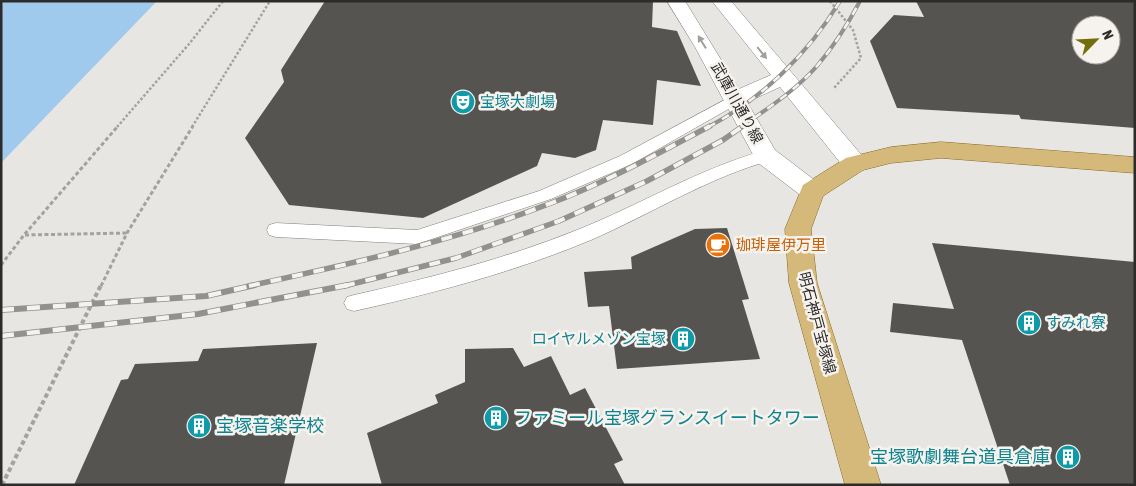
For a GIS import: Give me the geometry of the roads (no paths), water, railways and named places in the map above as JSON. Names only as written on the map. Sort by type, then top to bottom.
[{"type":"main road","points":[[812,191],[855,164],[892,155],[941,150],[1135,165]]},
{"type":"main road","name":"明石神戸宝塚線","points":[[812,191],[798,229],[803,283],[864,485]]},
{"type":"street","name":"武庫川通り線","points":[[676,1],[706,47],[766,156],[812,191]]},
{"type":"street","points":[[721,1],[782,78],[855,164]]},
{"type":"street","points":[[734,100],[782,78]]},
{"type":"lane","points":[[276,230],[417,237],[544,195],[626,160],[734,100]]},
{"type":"lane","points":[[354,303],[424,288],[531,255],[586,234],[740,162],[766,156]]},
{"type":"water","points":[[1,1],[157,1],[1,163]]},
{"type":"railway","points":[[708,127],[747,103],[783,73],[814,39],[840,1]]},
{"type":"railway","points":[[741,127],[781,99],[809,75],[835,43],[860,1]]},
{"type":"railway","points":[[249,286],[399,251],[510,218],[588,188],[710,126]]},
{"type":"railway","points":[[348,285],[456,258],[559,221],[647,181],[723,140],[743,126]]},
{"type":"railway","points":[[1,310],[206,296],[255,285]]},
{"type":"railway","points":[[1,336],[198,314],[348,285]]},
{"type":"railway","points":[[344,286],[348,285]]},
{"type":"place","name":"宝塚大劇場","points":[[463,102]]},
{"type":"place","name":"珈琲屋伊万里","points":[[718,245]]},
{"type":"place","name":"すみれ寮","points":[[1029,323]]},
{"type":"place","name":"ロイヤルメゾン宝塚","points":[[683,339]]},
{"type":"place","name":"ファミール宝塚グランスイートタワー","points":[[496,418]]},
{"type":"place","name":"宝塚音楽学校","points":[[199,426]]},
{"type":"place","name":"宝塚歌劇舞台道具倉庫","points":[[1068,457]]}]
